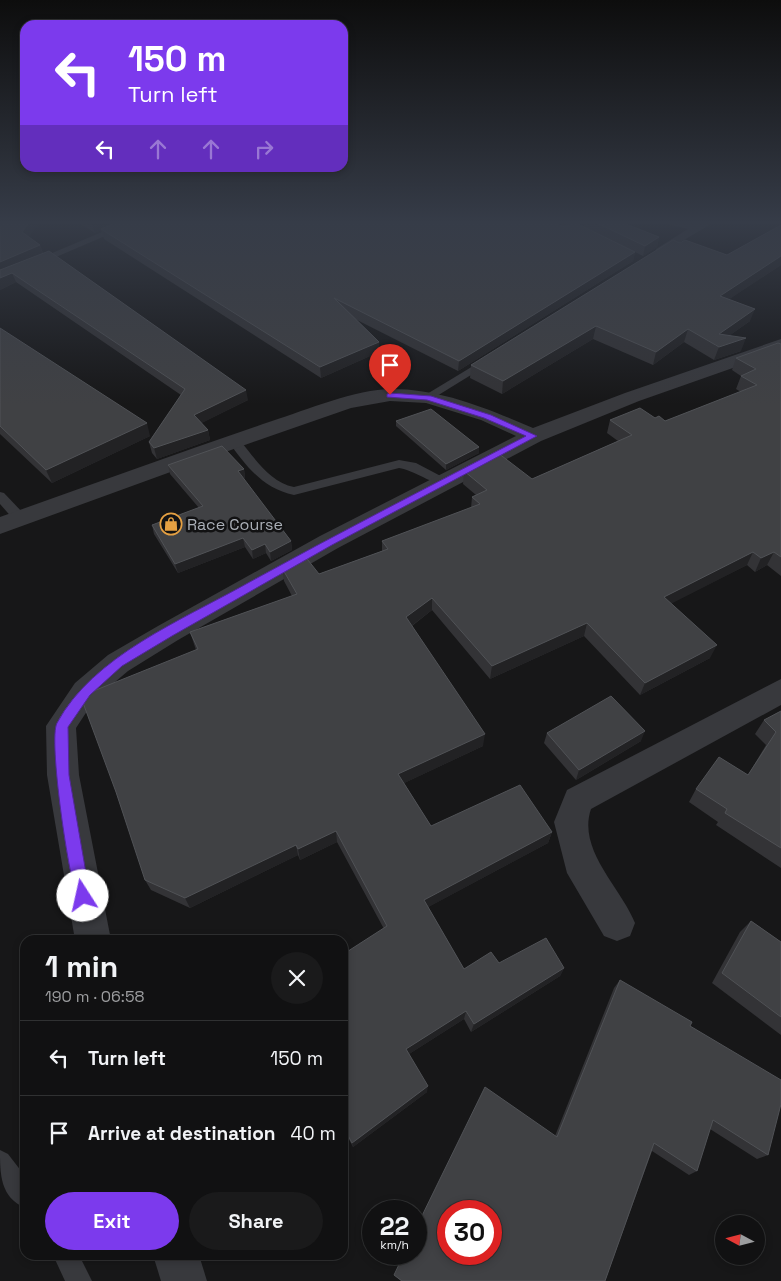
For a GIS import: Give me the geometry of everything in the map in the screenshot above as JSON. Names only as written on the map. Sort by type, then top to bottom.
[{"type":"street","points":[[92,935],[62,775],[62,726],[85,691],[118,663],[168,633],[329,542],[533,436],[632,397],[781,345]]},
{"type":"street","points":[[9,522],[234,441],[347,403],[390,395],[428,398],[488,416],[533,436]]},
{"type":"street","points":[[617,923],[584,873],[570,822],[578,800],[781,691]]},
{"type":"street","points":[[178,1260],[184,1281]]},
{"type":"lane","points":[[428,398],[494,356]]},
{"type":"lane","points":[[234,441],[271,483],[282,490],[294,491],[399,464],[412,466],[446,482]]},
{"type":"lane","points":[[0,496],[9,522]]},
{"type":"lane","points":[[0,1162],[20,1189]]},
{"type":"lane","points":[[68,1260],[79,1281]]},
{"type":"building","points":[[28,284],[95,284],[246,390],[194,415],[208,430],[154,448],[149,442],[185,389]]},
{"type":"building","points":[[188,284],[584,284],[459,361],[334,298],[379,342],[320,367]]},
{"type":"building","points":[[602,284],[739,284],[720,296],[755,309],[719,334],[746,338],[719,347],[688,329],[656,352],[596,326],[503,381],[471,365]]},
{"type":"building","points":[[0,328],[147,423],[46,470],[0,426]]},
{"type":"building","points":[[778,343],[781,344],[781,557],[774,552],[761,558],[753,552],[664,597],[717,645],[645,683],[587,623],[492,666],[432,598],[406,617],[485,734],[398,774],[431,826],[520,785],[552,832],[424,900],[464,969],[491,952],[499,963],[546,938],[564,968],[474,1024],[466,1011],[406,1049],[428,1086],[352,1143],[348,1135],[348,951],[387,926],[336,831],[298,849],[296,845],[185,898],[145,880],[116,792],[82,700],[86,694],[198,649],[190,632],[297,594],[282,568],[304,555],[319,574],[388,549],[382,541],[480,504],[472,497],[487,490],[464,471],[498,453],[532,479],[632,435],[610,420],[640,408],[655,418],[659,416],[665,421],[757,385],[741,376],[756,369],[736,358]]},
{"type":"building","points":[[431,409],[479,447],[446,464],[396,421]]},
{"type":"building","points":[[222,446],[244,469],[238,471],[291,541],[270,552],[265,544],[252,550],[243,538],[175,564],[152,525],[203,506],[168,465]]},
{"type":"building","points":[[611,696],[645,731],[579,770],[547,733]]},
{"type":"building","points":[[781,711],[781,848],[725,813],[727,809],[696,789],[719,757],[748,775],[776,732],[764,720]]},
{"type":"building","points":[[751,921],[781,942],[781,1017],[722,973]]},
{"type":"building","points":[[620,980],[692,1022],[690,1026],[781,1080],[781,1104],[768,1155],[713,1120],[697,1171],[654,1143],[605,1281],[402,1281],[394,1275],[399,1265],[427,1265],[427,1206],[485,1087],[557,1137]]},
{"type":"place","name":"Race Course","points":[[171,524]]},
{"type":"route","points":[[83,896],[62,775],[62,726],[85,691],[118,663],[168,633],[329,542],[533,436],[488,416],[428,398],[390,395]]}]
